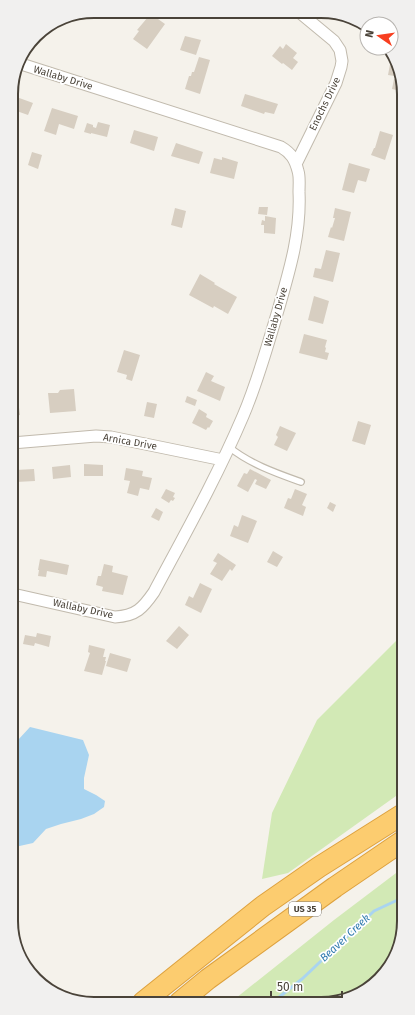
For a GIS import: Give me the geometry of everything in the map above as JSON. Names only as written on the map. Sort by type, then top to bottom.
[{"type":"highway","name":"US 35","points":[[150,997],[263,906],[319,866],[397,818]]},
{"type":"highway","name":"US 35","points":[[186,997],[208,979],[335,887],[397,845]]},
{"type":"street","name":"Enochs Drive","points":[[296,164],[336,83],[342,61],[340,50],[334,41],[306,18]]},
{"type":"street","name":"Wallaby Drive","points":[[18,595],[116,617],[129,616],[138,611],[147,603],[223,460],[257,382],[292,261],[297,236],[299,210],[298,172],[296,164],[288,152],[281,147],[24,65]]},
{"type":"street","name":"Arnica Drive","points":[[18,442],[96,436],[111,437],[223,460]]},
{"type":"lane","points":[[229,447],[240,456],[276,473],[301,482]]},
{"type":"green space","points":[[397,640],[397,795],[288,873],[262,879],[272,813],[317,720]]},
{"type":"green space","points":[[397,872],[396,936],[387,959],[375,975],[359,987],[331,996],[237,997]]},
{"type":"water","points":[[30,727],[83,740],[89,755],[84,778],[84,789],[105,801],[104,807],[94,814],[81,819],[46,829],[33,843],[18,846],[18,740]]},
{"type":"building","points":[[147,18],[157,18],[165,24],[147,49],[133,39],[139,31],[137,30]]},
{"type":"building","points":[[185,36],[201,40],[196,55],[180,50]]},
{"type":"building","points":[[286,44],[297,53],[293,58],[298,62],[292,70],[272,56],[280,46],[283,49]]},
{"type":"building","points":[[199,57],[210,60],[200,94],[185,89],[189,76],[191,76],[192,72],[194,72]]},
{"type":"building","points":[[390,63],[394,76],[388,75]]},
{"type":"building","points":[[394,79],[395,79],[397,90],[392,89]]},
{"type":"building","points":[[245,94],[278,104],[274,114],[265,112],[264,114],[241,106]]},
{"type":"building","points":[[18,98],[33,103],[28,115],[18,111]]},
{"type":"building","points":[[52,108],[78,116],[74,129],[59,124],[56,135],[44,131]]},
{"type":"building","points":[[98,122],[110,125],[107,137],[84,132],[87,123],[96,128]]},
{"type":"building","points":[[134,130],[158,137],[154,151],[130,143]]},
{"type":"building","points":[[380,131],[393,135],[385,160],[371,155],[375,148]]},
{"type":"building","points":[[176,143],[203,152],[199,164],[171,156]]},
{"type":"building","points":[[32,152],[42,155],[38,169],[28,165]]},
{"type":"building","points":[[222,157],[238,162],[234,179],[210,173],[214,158],[222,160]]},
{"type":"building","points":[[349,163],[370,169],[366,182],[358,180],[354,193],[342,190]]},
{"type":"building","points":[[259,207],[268,207],[267,215],[258,214]]},
{"type":"building","points":[[175,208],[186,211],[182,228],[171,225]]},
{"type":"building","points":[[335,208],[351,212],[344,241],[328,237],[335,218],[333,218]]},
{"type":"building","points":[[265,216],[276,218],[275,234],[264,233],[264,225],[261,225],[262,220],[265,221]]},
{"type":"building","points":[[326,250],[340,253],[333,282],[313,277],[315,268],[321,269]]},
{"type":"building","points":[[200,274],[237,297],[228,314],[189,295]]},
{"type":"building","points":[[314,296],[329,301],[323,324],[308,320]]},
{"type":"building","points":[[304,334],[327,340],[325,352],[329,353],[327,360],[299,353]]},
{"type":"building","points":[[124,350],[140,355],[132,381],[126,379],[127,375],[117,372]]},
{"type":"building","points":[[206,372],[214,376],[211,381],[225,387],[220,401],[197,391]]},
{"type":"building","points":[[74,389],[76,411],[50,413],[48,393],[58,393],[60,390]]},
{"type":"building","points":[[187,396],[197,400],[195,406],[185,402]]},
{"type":"building","points":[[18,400],[20,415],[18,415]]},
{"type":"building","points":[[147,402],[157,404],[154,418],[144,416]]},
{"type":"building","points":[[199,409],[207,414],[206,417],[213,421],[206,430],[192,423]]},
{"type":"building","points":[[358,421],[371,425],[365,445],[352,441]]},
{"type":"building","points":[[280,426],[296,433],[287,451],[274,445],[278,437],[276,435]]},
{"type":"building","points":[[84,464],[103,465],[103,476],[84,476]]},
{"type":"building","points":[[70,465],[71,477],[53,479],[52,467]]},
{"type":"building","points":[[126,468],[143,471],[142,476],[152,478],[149,490],[140,488],[138,496],[127,493],[130,481],[124,480]]},
{"type":"building","points":[[34,469],[35,481],[18,482],[18,470]]},
{"type":"building","points":[[250,469],[271,480],[266,489],[255,484],[257,480],[255,479],[248,492],[237,486],[244,473],[247,474]]},
{"type":"building","points":[[166,489],[175,493],[173,497],[175,498],[169,503],[161,498]]},
{"type":"building","points":[[295,489],[307,494],[302,505],[306,507],[303,516],[284,508],[288,498],[291,499]]},
{"type":"building","points":[[330,502],[336,505],[333,512],[327,508]]},
{"type":"building","points":[[156,508],[163,512],[159,521],[151,517]]},
{"type":"building","points":[[242,515],[257,521],[248,543],[230,536],[234,525],[238,527]]},
{"type":"building","points":[[273,551],[283,557],[277,567],[267,562]]},
{"type":"building","points":[[218,553],[236,565],[232,571],[230,569],[222,581],[210,574],[217,563],[213,561]]},
{"type":"building","points":[[40,559],[69,565],[67,575],[47,571],[46,577],[38,576]]},
{"type":"building","points":[[104,564],[113,566],[112,572],[128,576],[123,595],[102,591],[103,587],[96,585],[98,576],[101,576]]},
{"type":"building","points":[[200,583],[212,589],[201,613],[185,605],[189,596],[193,598]]},
{"type":"building","points":[[179,626],[189,635],[177,649],[166,641]]},
{"type":"building","points":[[37,633],[51,636],[49,647],[35,643],[34,646],[23,644],[25,635],[36,637]]},
{"type":"building","points":[[89,645],[105,649],[103,657],[106,657],[106,661],[102,675],[84,671],[90,653],[88,652]]},
{"type":"building","points":[[110,653],[131,659],[127,672],[106,666]]},
{"type":"waterway","name":"Beaver Creek","points":[[279,997],[302,979],[374,911],[397,900]]}]
